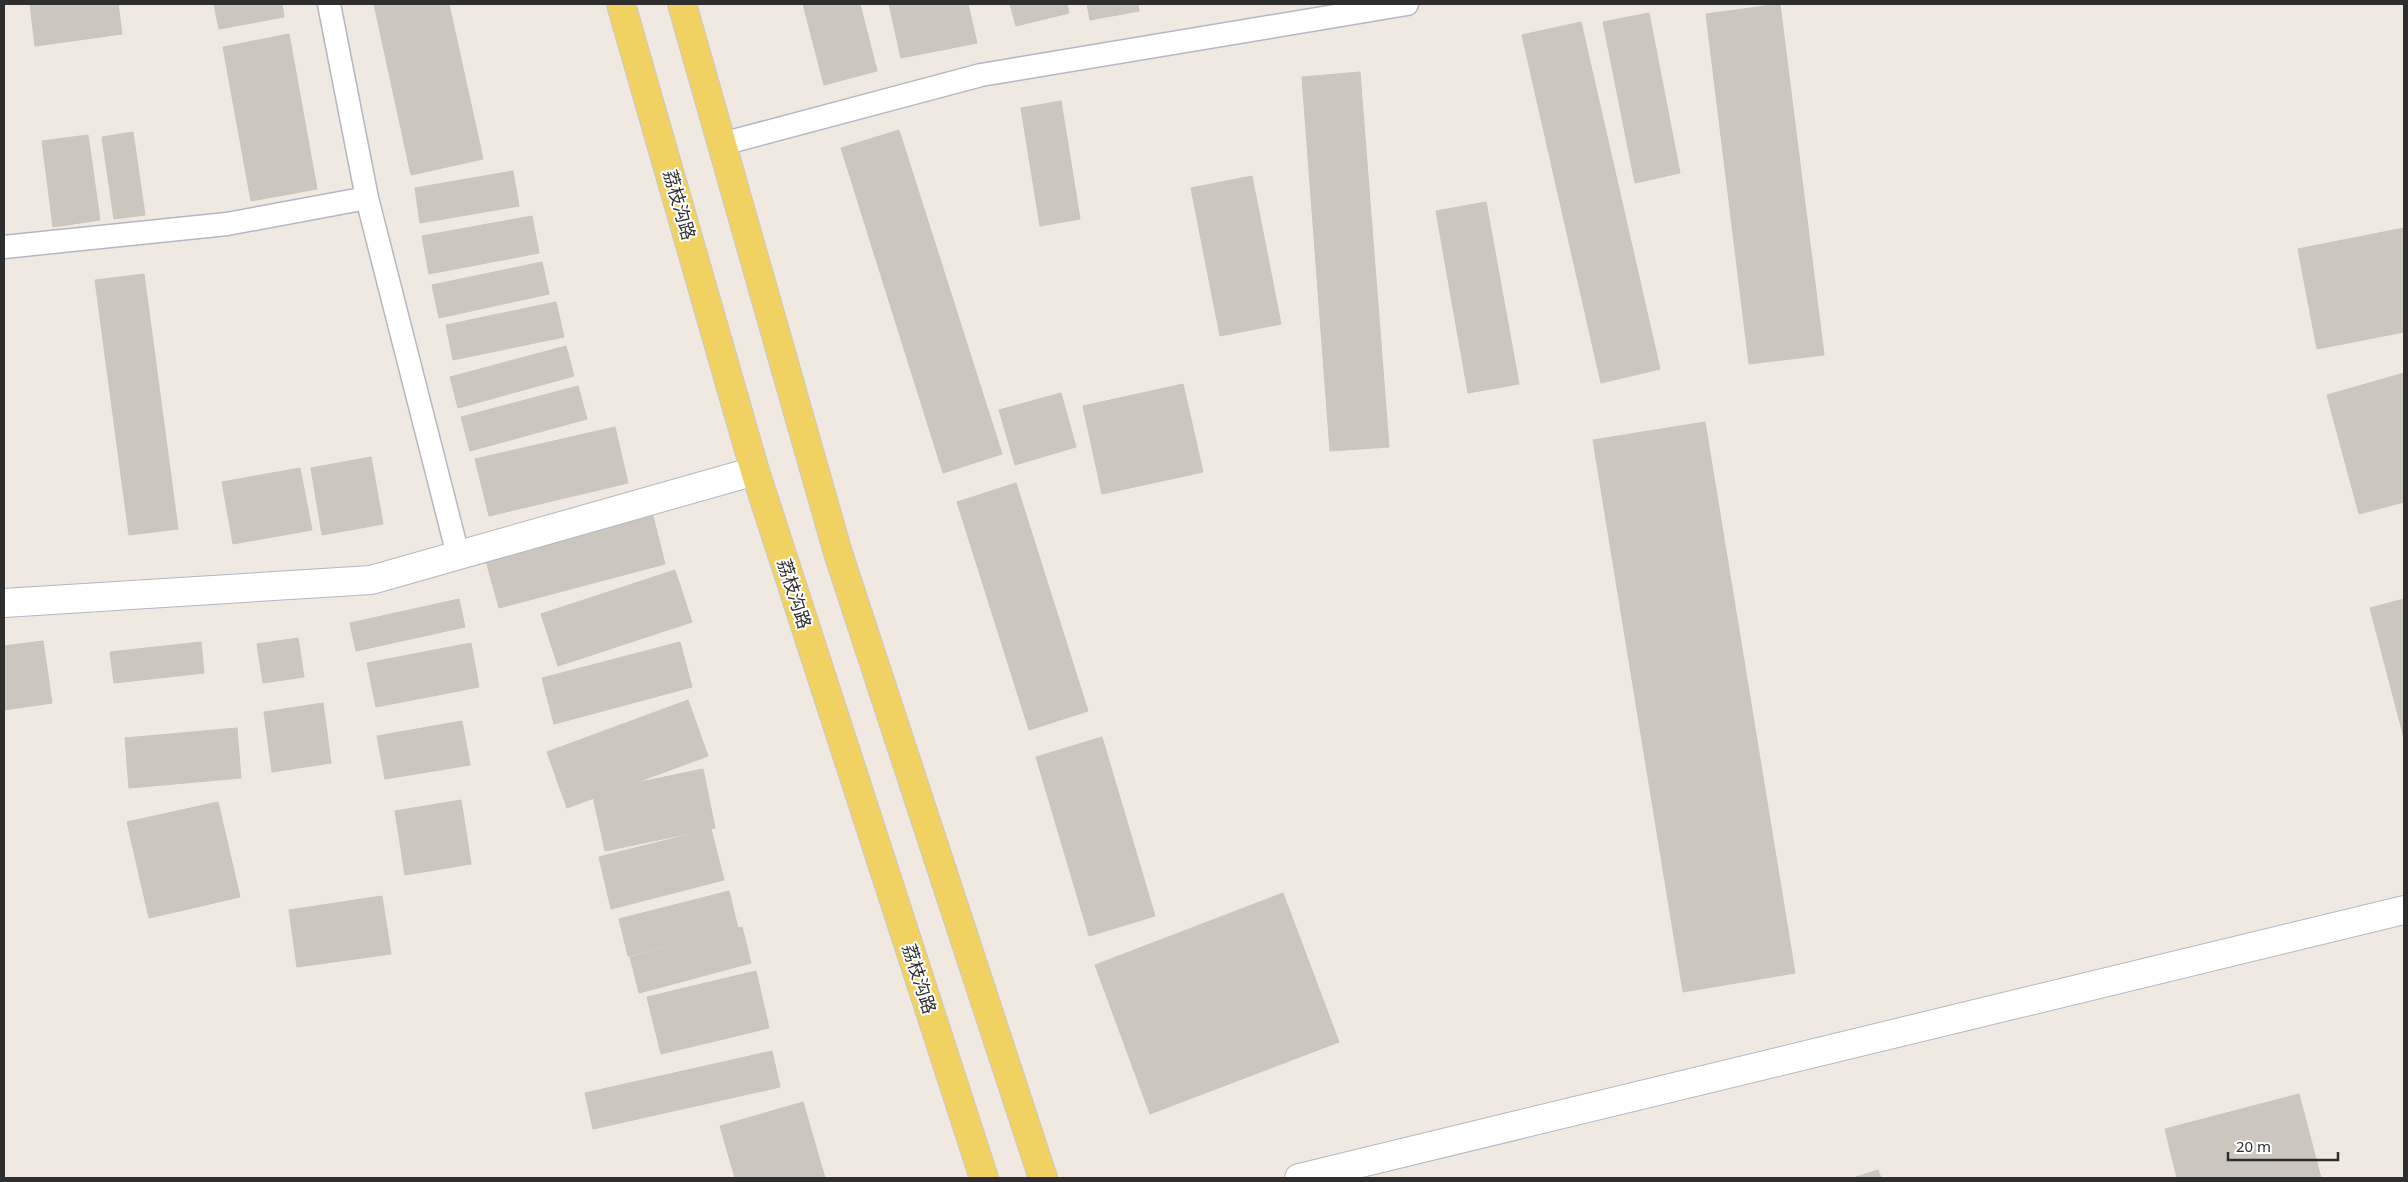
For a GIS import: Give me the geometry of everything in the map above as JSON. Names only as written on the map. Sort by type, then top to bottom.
[{"type":"main road","name":"荔枝沟路","points":[[622,4],[754,471],[984,1178]]},
{"type":"main road","points":[[682,4],[838,553],[1043,1178]]},
{"type":"street","points":[[4,603],[371,580],[754,471]]},
{"type":"street","points":[[1300,1178],[2404,910]]},
{"type":"lane","points":[[329,4],[367,198],[458,555]]},
{"type":"lane","points":[[722,144],[981,75],[1407,4]]},
{"type":"lane","points":[[4,247],[227,224],[367,198]]},
{"type":"building","points":[[30,4],[118,4],[122,34],[35,46]]},
{"type":"building","points":[[214,4],[282,4],[284,17],[219,29]]},
{"type":"building","points":[[374,4],[449,4],[483,159],[411,175]]},
{"type":"building","points":[[803,4],[860,4],[877,71],[824,85]]},
{"type":"building","points":[[889,4],[968,4],[977,43],[901,58]]},
{"type":"building","points":[[1010,4],[1067,4],[1069,13],[1016,26]]},
{"type":"building","points":[[1087,4],[1138,4],[1139,11],[1090,20]]},
{"type":"building","points":[[1780,4],[1824,355],[1749,364],[1706,14]]},
{"type":"building","points":[[1649,13],[1680,173],[1635,183],[1603,22]]},
{"type":"building","points":[[1581,22],[1660,369],[1601,383],[1522,35]]},
{"type":"building","points":[[289,34],[317,189],[251,201],[223,47]]},
{"type":"building","points":[[1360,72],[1389,447],[1330,451],[1302,77]]},
{"type":"building","points":[[1061,101],[1080,219],[1040,226],[1021,108]]},
{"type":"building","points":[[899,130],[1002,454],[943,473],[841,148]]},
{"type":"building","points":[[133,132],[145,215],[114,219],[102,137]]},
{"type":"building","points":[[88,135],[100,220],[53,227],[42,141]]},
{"type":"building","points":[[513,171],[519,206],[420,223],[415,188]]},
{"type":"building","points":[[1252,176],[1281,324],[1220,336],[1191,188]]},
{"type":"building","points":[[1486,202],[1519,384],[1468,393],[1436,211]]},
{"type":"building","points":[[532,216],[539,253],[429,274],[422,236]]},
{"type":"building","points":[[2404,228],[2404,332],[2317,349],[2298,249]]},
{"type":"building","points":[[542,262],[549,294],[439,318],[432,285]]},
{"type":"building","points":[[144,274],[178,529],[129,535],[95,280]]},
{"type":"building","points":[[556,302],[564,337],[453,360],[446,325]]},
{"type":"building","points":[[566,346],[574,376],[458,408],[450,377]]},
{"type":"building","points":[[2404,373],[2404,502],[2359,514],[2327,395]]},
{"type":"building","points":[[1183,384],[1203,472],[1102,494],[1083,406]]},
{"type":"building","points":[[578,386],[587,419],[470,451],[461,417]]},
{"type":"building","points":[[1061,393],[1076,447],[1015,465],[999,410]]},
{"type":"building","points":[[1705,422],[1795,973],[1683,992],[1593,440]]},
{"type":"building","points":[[615,427],[628,483],[489,516],[475,459]]},
{"type":"building","points":[[371,457],[383,524],[322,535],[311,468]]},
{"type":"building","points":[[300,468],[312,530],[233,544],[222,482]]},
{"type":"building","points":[[1016,483],[1088,711],[1029,730],[957,502]]},
{"type":"building","points":[[653,516],[665,564],[499,608],[486,561]]},
{"type":"building","points":[[675,570],[692,622],[558,666],[541,614]]},
{"type":"building","points":[[459,599],[465,627],[356,651],[350,623]]},
{"type":"building","points":[[2404,599],[2404,738],[2370,608]]},
{"type":"building","points":[[298,638],[304,677],[263,683],[257,644]]},
{"type":"building","points":[[43,641],[52,703],[4,710],[4,646]]},
{"type":"building","points":[[201,642],[204,673],[114,683],[110,652]]},
{"type":"building","points":[[680,642],[692,687],[554,724],[542,678]]},
{"type":"building","points":[[471,643],[479,687],[376,707],[367,663]]},
{"type":"building","points":[[688,700],[708,756],[567,808],[547,752]]},
{"type":"building","points":[[323,703],[331,763],[272,772],[264,712]]},
{"type":"building","points":[[462,721],[470,765],[385,779],[377,736]]},
{"type":"building","points":[[237,728],[241,778],[129,788],[125,738]]},
{"type":"building","points":[[1102,737],[1155,916],[1089,936],[1036,757]]},
{"type":"building","points":[[703,769],[715,828],[605,851],[592,792]]},
{"type":"building","points":[[461,800],[471,864],[405,875],[395,811]]},
{"type":"building","points":[[218,802],[240,897],[149,918],[127,822]]},
{"type":"building","points":[[711,829],[724,880],[611,909],[599,857]]},
{"type":"building","points":[[729,891],[738,928],[628,956],[619,919]]},
{"type":"building","points":[[1283,893],[1339,1042],[1150,1114],[1095,965]]},
{"type":"building","points":[[382,896],[391,954],[297,967],[289,910]]},
{"type":"building","points":[[742,927],[751,963],[639,993],[630,957]]},
{"type":"building","points":[[756,971],[769,1028],[661,1054],[647,997]]},
{"type":"building","points":[[772,1051],[780,1087],[593,1129],[585,1093]]},
{"type":"building","points":[[2299,1094],[2321,1178],[2177,1178],[2165,1129]]},
{"type":"building","points":[[803,1102],[825,1178],[735,1178],[720,1126]]},
{"type":"building","points":[[1878,1170],[1881,1178],[1853,1178]]}]
